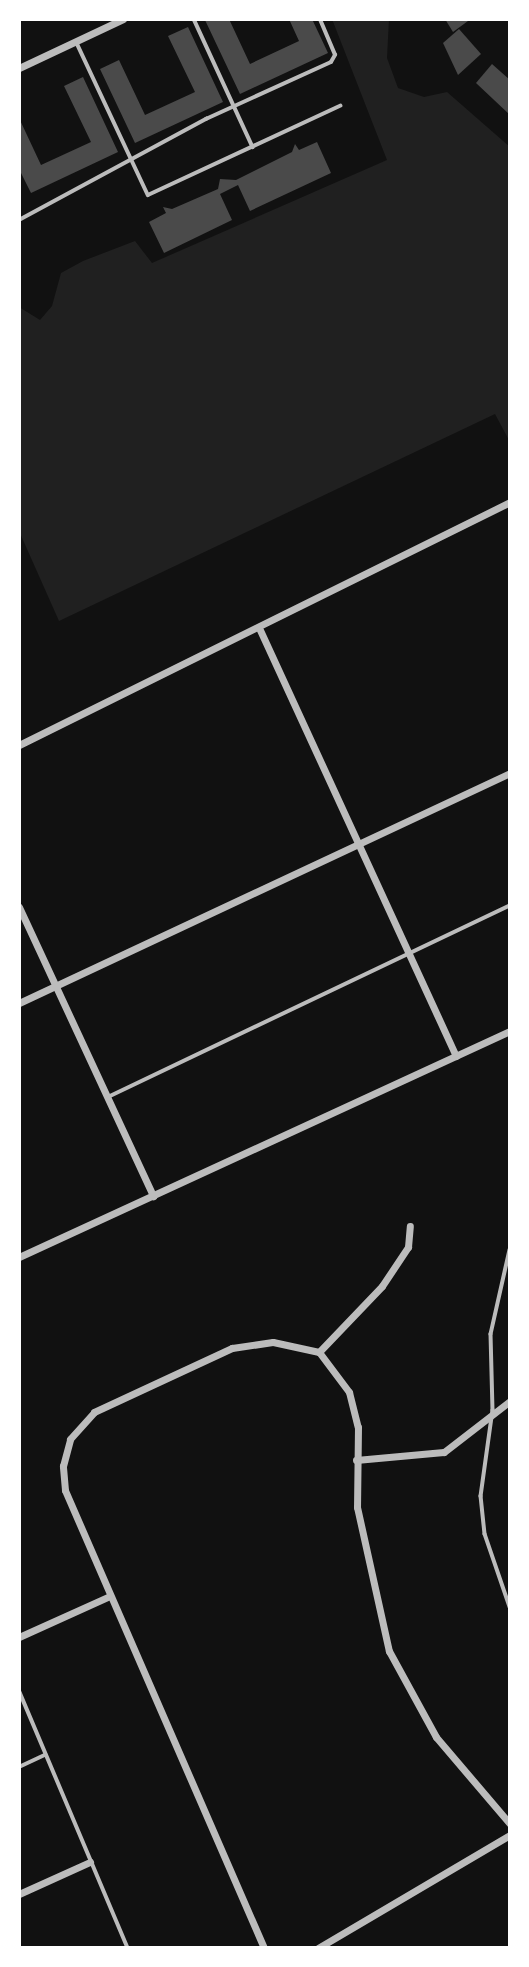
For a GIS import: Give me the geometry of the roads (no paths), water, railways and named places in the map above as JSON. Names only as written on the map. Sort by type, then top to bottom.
[{"type":"street","points":[[19,68],[123,19]]},
{"type":"street","points":[[19,745],[260,630],[510,502]]},
{"type":"street","points":[[260,630],[456,1056]]},
{"type":"street","points":[[19,1003],[510,773]]},
{"type":"street","points":[[19,906],[153,1196]]},
{"type":"street","points":[[19,1257],[510,1031]]},
{"type":"street","points":[[319,1352],[382,1286],[408,1247],[410,1226]]},
{"type":"street","points":[[264,1948],[65,1490],[70,1439],[94,1412],[232,1348],[273,1342],[319,1352],[349,1392],[358,1427],[356,1460],[366,1564],[389,1651],[436,1737],[510,1824]]},
{"type":"street","points":[[356,1460],[444,1452],[493,1410],[510,1401]]},
{"type":"street","points":[[19,1637],[110,1596]]},
{"type":"street","points":[[317,1948],[510,1835]]},
{"type":"street","points":[[19,1894],[90,1862]]},
{"type":"lane","points":[[194,19],[253,147]]},
{"type":"lane","points":[[19,220],[234,106],[331,62],[335,55],[320,19]]},
{"type":"lane","points":[[76,41],[148,195],[340,106]]},
{"type":"lane","points":[[108,1097],[407,950],[510,905]]},
{"type":"lane","points":[[510,1250],[491,1334],[493,1410],[481,1496],[485,1534],[510,1607]]},
{"type":"lane","points":[[19,1690],[128,1948]]},
{"type":"lane","points":[[19,1767],[46,1755]]}]
